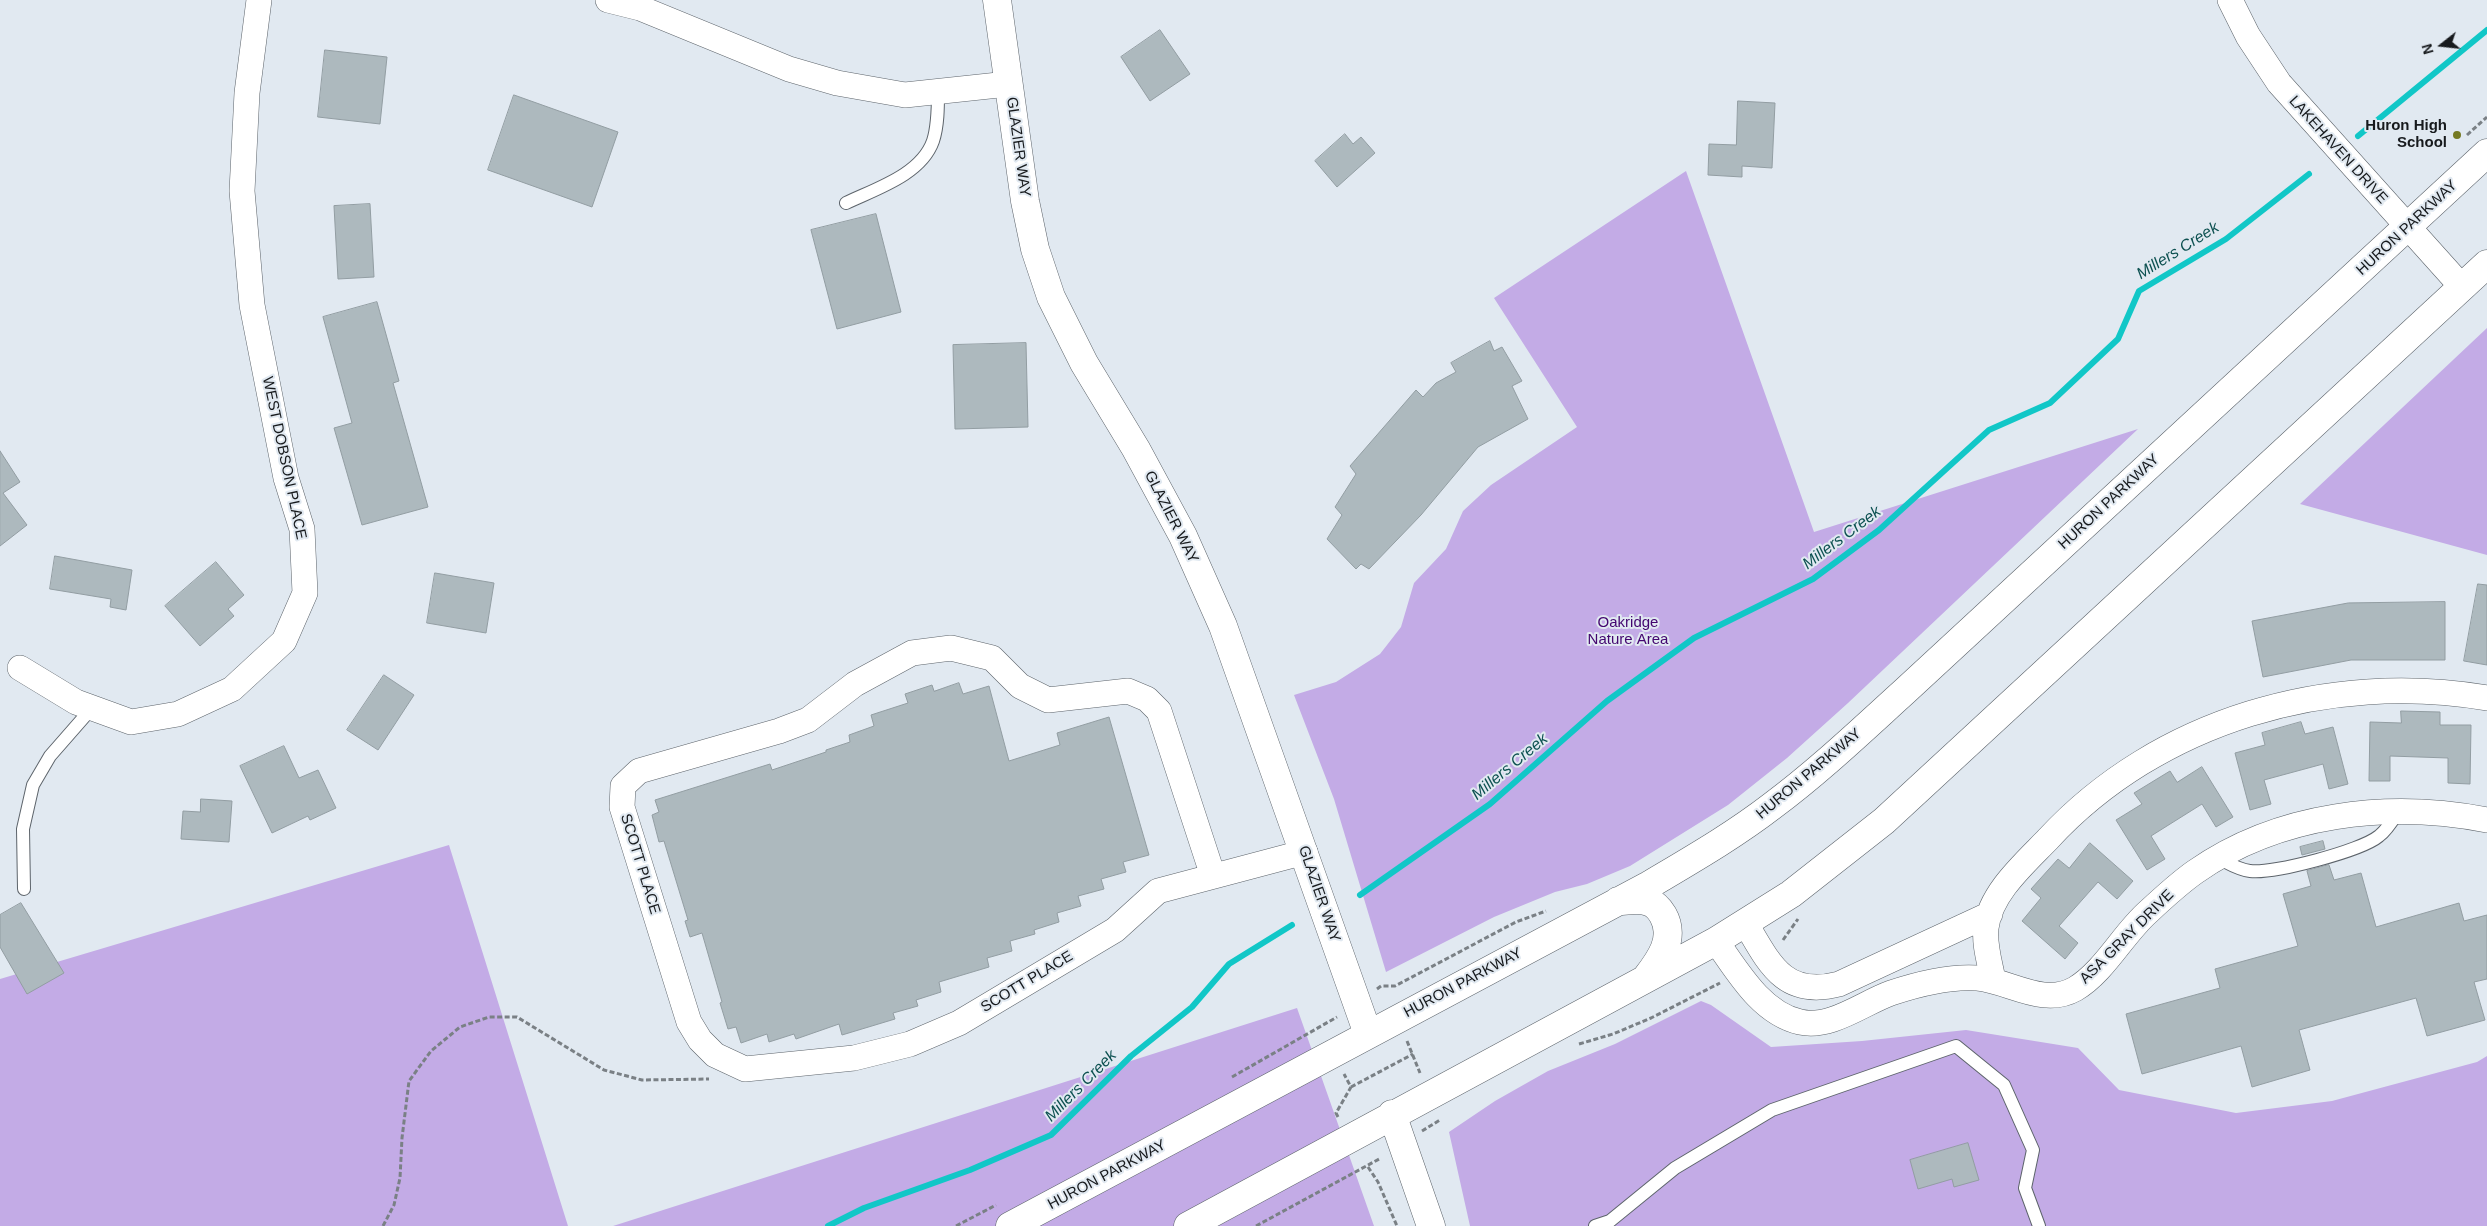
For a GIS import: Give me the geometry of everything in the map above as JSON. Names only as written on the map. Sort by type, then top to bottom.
[{"type":"main road","name":"GLAZIER WAY","points":[[997,0],[1008,84],[1035,249],[1051,297],[1084,363],[1136,449],[1183,536],[1223,626],[1368,1034]]},
{"type":"main road","name":"HURON PARKWAY","points":[[1010,1226],[1618,902],[1708,851],[1771,807],[1820,768],[2487,153]]},
{"type":"main road","points":[[1188,1226],[1392,1114],[1716,941],[1746,924],[1791,894],[1884,821],[2487,264]]},
{"type":"main road","points":[[1618,902],[1639,900],[1649,902],[1656,906],[1665,920],[1668,932],[1667,943],[1663,954],[1645,980]]},
{"type":"main road","points":[[1392,1114],[1431,1226]]},
{"type":"main road","points":[[1020,1226],[1041,1209]]},
{"type":"street","name":"WEST DOBSON PLACE","points":[[20,668],[76,702],[131,722],[178,714],[232,689],[284,641],[305,593],[302,529],[286,478],[252,305],[242,191],[247,93],[259,0]]},
{"type":"street","points":[[608,0],[640,8],[789,69],[837,84],[905,95],[1008,84]]},
{"type":"street","name":"LAKEHAVEN DRIVE","points":[[2230,0],[2248,36],[2279,83],[2462,287]]},
{"type":"street","name":"SCOTT PLACE","points":[[1212,876],[1159,711],[1147,699],[1128,691],[1048,700],[1020,686],[992,658],[951,648],[912,653],[855,684],[808,720],[779,731],[638,771],[622,786],[622,807],[689,1022],[700,1040],[715,1055],[745,1069],[854,1058],[910,1044],[959,1023],[1115,930],[1158,892],[1304,852]]},
{"type":"street","points":[[1993,980],[1986,941],[1986,926],[1998,898],[2018,871],[2062,823],[2111,782],[2181,740],[2229,720],[2298,700],[2352,692],[2409,690],[2460,693],[2487,698]]},
{"type":"street","name":"ASA GRAY DRIVE","points":[[1716,941],[1759,997],[1779,1015],[1801,1022],[1816,1023],[1838,1017],[1890,994],[1938,980],[1975,978],[1993,980],[2037,995],[2056,995],[2075,989],[2092,974],[2138,921],[2196,872],[2218,858],[2261,837],[2304,823],[2346,815],[2434,812],[2487,820]]},
{"type":"street","points":[[1746,924],[1764,954],[1782,976],[1801,986],[1819,989],[1840,984],[1990,914]]},
{"type":"lane","points":[[846,202],[896,179],[919,163],[932,142],[938,91]]},
{"type":"lane","points":[[24,889],[23,829],[33,785],[50,756],[92,708]]},
{"type":"lane","points":[[2218,858],[2250,871],[2276,869],[2304,862],[2350,850],[2379,837],[2398,812]]},
{"type":"lane","points":[[1595,1226],[1610,1221],[1675,1168],[1772,1110],[1956,1046],[2004,1085],[2033,1150],[2025,1188],[2039,1226]]},
{"type":"path","points":[[1378,988],[1381,986],[1395,986],[1516,922],[1553,908]]},
{"type":"path","points":[[1578,1045],[1614,1034],[1715,986]]},
{"type":"path","points":[[1231,1078],[1341,1015]]},
{"type":"path","points":[[383,1226],[394,1205],[400,1178],[402,1138],[409,1081],[430,1051],[460,1027],[489,1017],[517,1017],[604,1070],[642,1080],[713,1079],[738,1074],[745,1069]]},
{"type":"path","points":[[1406,1039],[1420,1073]]},
{"type":"path","points":[[1341,1122],[1336,1113],[1351,1087],[1413,1054]]},
{"type":"path","points":[[1344,1074],[1351,1087]]},
{"type":"path","points":[[1256,1226],[1376,1161]]},
{"type":"path","points":[[1368,1166],[1378,1182],[1397,1226]]},
{"type":"green space","name":"Oakridge Nature Area","points":[[1686,171],[1814,532],[2138,429],[1848,703],[1787,758],[1728,805],[1630,866],[1587,884],[1555,892],[1494,917],[1386,972],[1334,799],[1294,695],[1336,682],[1380,654],[1401,627],[1414,583],[1446,549],[1463,511],[1491,485],[1577,427],[1494,298]]},
{"type":"green space","points":[[2487,328],[2487,555],[2300,504]]},
{"type":"green space","points":[[449,845],[568,1226],[0,1226],[0,979]]},
{"type":"green space","points":[[1701,1001],[1711,1005],[1771,1047],[1862,1041],[1966,1030],[2078,1048],[2119,1090],[2236,1113],[2332,1101],[2477,1062],[2487,1056],[2487,1226],[1470,1226],[1449,1132],[1495,1101],[1548,1071],[1615,1044]]},
{"type":"green space","points":[[1297,1008],[1374,1226],[613,1226]]},
{"type":"building","points":[[1160,30],[1190,74],[1150,101],[1121,57]]},
{"type":"building","points":[[325,50],[387,57],[380,124],[318,117]]},
{"type":"building","points":[[514,95],[618,132],[592,207],[488,170]]},
{"type":"building","points":[[1738,101],[1775,103],[1772,168],[1742,166],[1742,177],[1708,175],[1709,144],[1736,145]]},
{"type":"building","points":[[1345,134],[1353,144],[1361,137],[1375,153],[1337,187],[1315,161]]},
{"type":"building","points":[[370,204],[374,277],[338,279],[334,206]]},
{"type":"building","points":[[876,214],[901,312],[837,329],[811,230]]},
{"type":"building","points":[[377,302],[399,381],[393,383],[428,507],[362,525],[334,428],[352,423],[323,317]]},
{"type":"building","points":[[1490,341],[1494,351],[1502,347],[1522,381],[1512,386],[1528,419],[1478,447],[1421,515],[1369,569],[1361,564],[1356,569],[1327,539],[1342,515],[1335,507],[1356,474],[1350,466],[1416,390],[1423,397],[1436,383],[1456,372],[1451,363]]},
{"type":"building","points":[[1026,343],[1028,427],[955,429],[953,345]]},
{"type":"building","points":[[0,451],[20,482],[3,493],[27,525],[0,546]]},
{"type":"building","points":[[55,556],[132,570],[126,610],[110,607],[111,599],[50,589]]},
{"type":"building","points":[[216,562],[244,595],[228,609],[234,616],[200,646],[165,606]]},
{"type":"building","points":[[435,573],[494,583],[486,633],[427,623]]},
{"type":"building","points":[[2478,584],[2487,585],[2487,665],[2464,661]]},
{"type":"building","points":[[2445,602],[2445,660],[2351,660],[2263,677],[2252,621],[2348,603]]},
{"type":"building","points":[[384,675],[414,695],[378,750],[347,730]]},
{"type":"building","points":[[959,683],[963,694],[989,686],[1009,761],[1060,745],[1057,733],[1109,717],[1149,855],[1123,862],[1126,872],[1101,879],[1104,889],[1078,896],[1081,906],[1057,913],[1059,922],[1034,930],[1035,934],[1010,941],[1012,951],[987,958],[989,967],[939,982],[941,992],[916,1000],[918,1006],[893,1013],[895,1019],[842,1035],[839,1024],[796,1039],[794,1034],[769,1042],[767,1034],[741,1043],[736,1027],[728,1029],[702,933],[690,937],[685,921],[688,920],[664,841],[659,842],[652,815],[659,812],[655,800],[770,764],[772,770],[826,752],[826,750],[850,742],[849,735],[874,726],[871,715],[908,703],[905,694],[932,685],[934,691]]},
{"type":"building","points":[[2401,711],[2440,712],[2440,725],[2471,725],[2470,784],[2448,783],[2448,758],[2390,756],[2390,781],[2369,781],[2370,722],[2401,723]]},
{"type":"building","points":[[2301,722],[2305,734],[2333,727],[2348,784],[2329,789],[2323,764],[2264,780],[2271,804],[2250,810],[2235,753],[2265,745],[2262,733]]},
{"type":"building","points":[[284,746],[299,778],[318,770],[336,808],[310,820],[308,816],[272,833],[240,766]]},
{"type":"building","points":[[2202,767],[2233,817],[2216,827],[2202,804],[2151,836],[2165,859],[2147,870],[2116,820],[2142,804],[2134,793],[2170,771],[2177,782]]},
{"type":"building","points":[[201,799],[232,801],[229,842],[181,839],[183,811],[200,812]]},
{"type":"building","points":[[2323,841],[2325,849],[2302,855],[2300,847]]},
{"type":"building","points":[[2090,843],[2133,881],[2117,899],[2098,882],[2059,926],[2078,943],[2065,959],[2022,921],[2041,898],[2031,889],[2058,859],[2069,868]]},
{"type":"building","points":[[2329,865],[2334,880],[2361,873],[2376,927],[2459,903],[2464,921],[2487,915],[2487,979],[2474,982],[2485,1020],[2427,1036],[2416,998],[2299,1030],[2310,1070],[2252,1087],[2241,1046],[2142,1074],[2126,1014],[2220,988],[2215,969],[2298,946],[2283,894],[2311,886],[2307,871]]},
{"type":"building","points":[[21,903],[64,973],[27,994],[0,947],[0,915]]},
{"type":"building","points":[[1968,1143],[1979,1180],[1954,1187],[1952,1179],[1918,1189],[1910,1160]]},
{"type":"waterway","name":"Millers Creek","points":[[2358,136],[2487,30]]},
{"type":"waterway","name":"Millers Creek","points":[[1360,895],[1490,804],[1607,701],[1694,638],[1813,579],[1879,530],[1989,430],[2050,403],[2118,339],[2139,291],[2226,239],[2309,174]]},
{"type":"waterway","name":"Millers Creek","points":[[828,1226],[864,1208],[970,1170],[1051,1135],[1131,1056],[1192,1007],[1229,964],[1292,925]]},
{"type":"place","name":"Huron High School","points":[[2457,135]]}]
